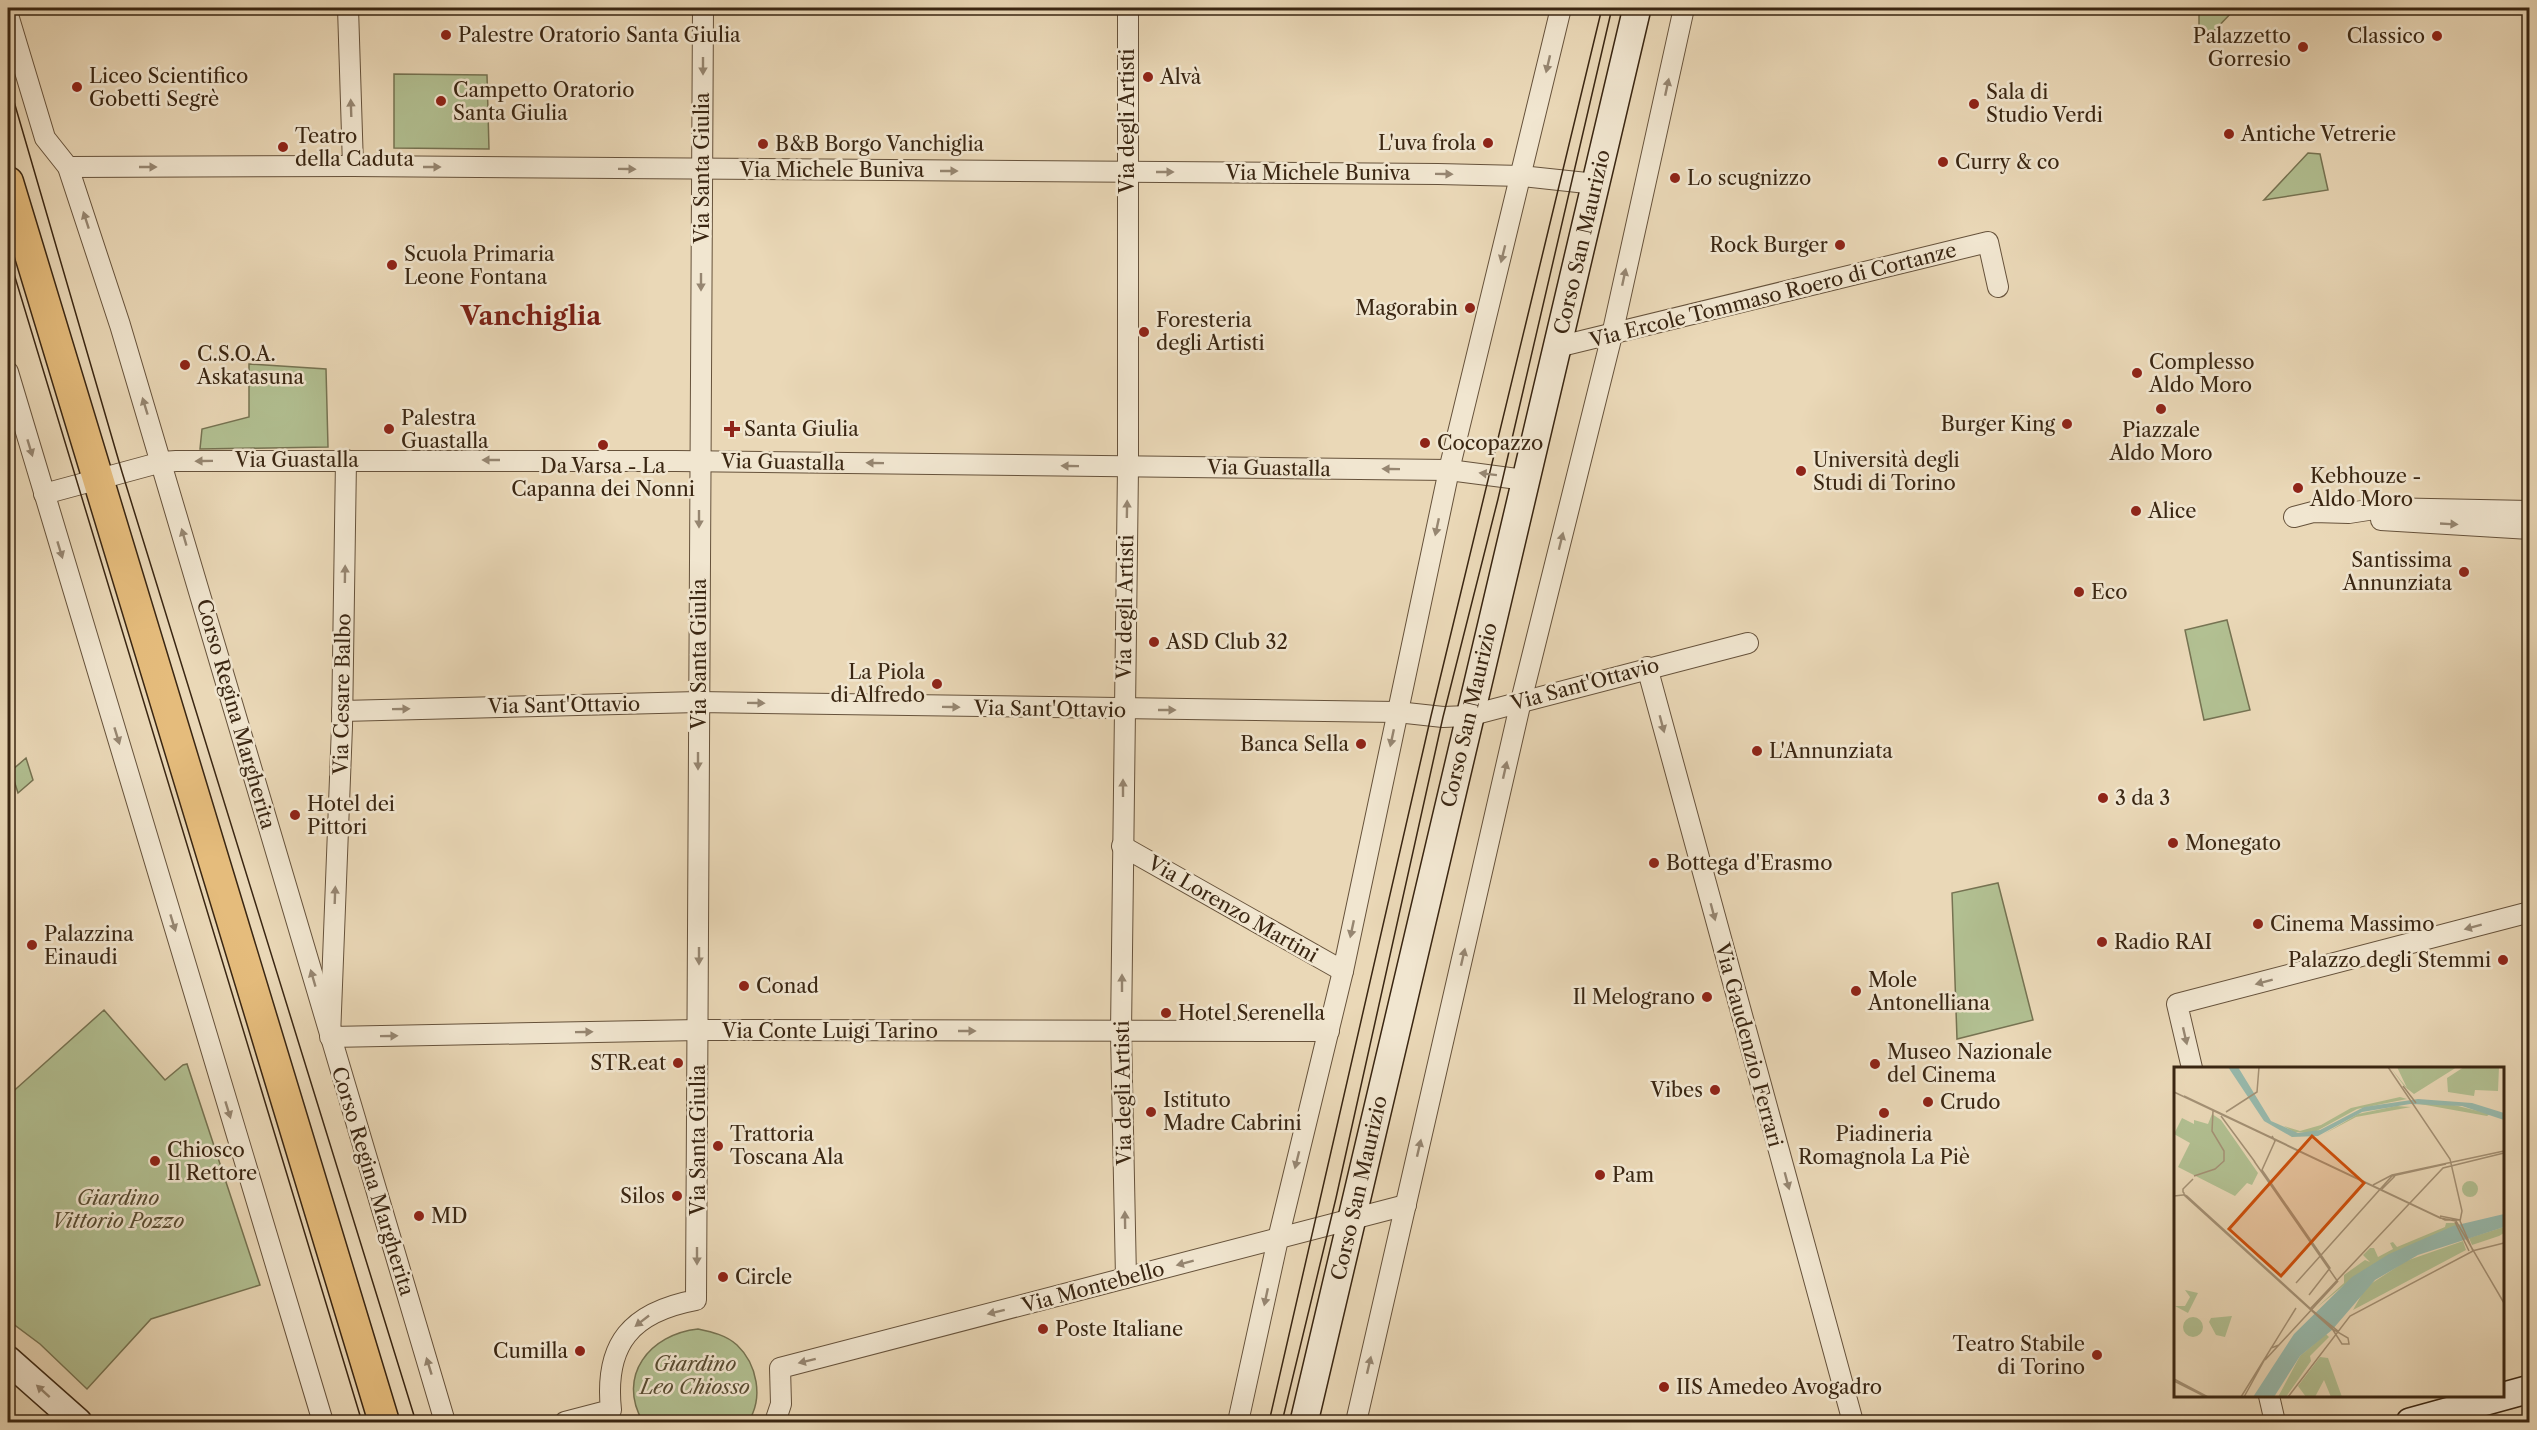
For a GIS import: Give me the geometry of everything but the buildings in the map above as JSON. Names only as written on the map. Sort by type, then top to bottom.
[{"type":"main road","name":"Corso San Maurizio","points":[[1304,1422],[1468,716],[1637,8]]},
{"type":"main road","points":[[8,182],[384,1422]]},
{"type":"main road","points":[[8,1360],[78,1422]]},
{"type":"main road","points":[[2504,1396],[2529,1389]]},
{"type":"main road","points":[[2410,1422],[2500,1397]]},
{"type":"street","points":[[348,8],[353,166]]},
{"type":"street","name":"Via Santa Giulia","points":[[565,1422],[611,1410],[610,1376],[613,1359],[625,1336],[644,1318],[667,1306],[696,1300],[703,8]]},
{"type":"street","name":"Via degli Artisti","points":[[1126,1278],[1121,1032],[1123,710],[1128,467],[1126,172],[1128,8]]},
{"type":"street","points":[[1238,1422],[1278,1239],[1343,971],[1449,470],[1561,8]]},
{"type":"street","points":[[1356,1422],[1521,701],[1612,334],[1684,8]]},
{"type":"street","name":"Corso Regina Margherita","points":[[8,15],[45,138],[68,167],[162,462],[330,1037],[446,1422]]},
{"type":"street","name":"Via Michele Buniva","points":[[68,167],[353,166],[1522,176],[1596,183]]},
{"type":"street","name":"Via Ercole Tommaso Roero di Cortanze","points":[[1557,347],[1988,242],[1998,287]]},
{"type":"street","points":[[8,372],[323,1422]]},
{"type":"street","name":"Via Guastalla","points":[[44,494],[162,462],[346,460],[700,461],[1449,470],[1526,480]]},
{"type":"street","name":"Via Cesare Balbo","points":[[330,1037],[342,711],[346,460]]},
{"type":"street","points":[[2349,513],[2381,508],[2529,511]]},
{"type":"street","points":[[2294,517],[2313,512],[2349,513],[2383,520],[2529,529]]},
{"type":"street","name":"Via Sant'Ottavio","points":[[342,711],[698,702],[1123,710],[1397,712],[1443,717],[1468,716],[1647,667],[1748,643]]},
{"type":"street","name":"Via Gaudenzio Ferrari","points":[[1647,667],[1853,1422]]},
{"type":"street","name":"Via Lorenzo Martini","points":[[1122,846],[1343,971]]},
{"type":"street","points":[[2192,1067],[2177,1004],[2529,912]]},
{"type":"street","name":"Via Conte Luigi Tarino","points":[[330,1037],[699,1030],[1329,1031]]},
{"type":"street","name":"Via Montebello","points":[[775,1422],[781,1404],[780,1368],[1406,1204]]},
{"type":"street","points":[[2269,1397],[2275,1422]]},
{"type":"green space","points":[[2199,8],[2236,8],[2211,34],[2199,33]]},
{"type":"green space","name":"Campetto Oratorio Santa Giulia","points":[[394,74],[487,75],[489,149],[394,148]]},
{"type":"green space","points":[[2308,153],[2320,154],[2328,190],[2264,200]]},
{"type":"green space","points":[[249,364],[326,369],[328,447],[200,449],[202,429],[249,417]]},
{"type":"green space","points":[[2227,620],[2250,710],[2204,720],[2185,630]]},
{"type":"green space","points":[[26,758],[33,780],[18,793],[11,771]]},
{"type":"green space","points":[[1998,883],[2033,1020],[1957,1039],[1952,893]]},
{"type":"green space","name":"Giardino Vittorio Pozzo","points":[[104,1010],[165,1080],[187,1064],[260,1285],[151,1319],[87,1389],[40,1344],[8,1320],[8,1096]]},
{"type":"green space","name":"Giardino Leo Chiosso","points":[[698,1329],[719,1334],[733,1342],[749,1362],[757,1392],[753,1413],[748,1422],[643,1422],[633,1389],[642,1360],[652,1348],[665,1339]]},
{"type":"tram line","points":[[1269,1422],[1431,716],[1602,8]]},
{"type":"tram line","points":[[1282,1422],[1336,1198],[1443,717],[1498,499],[1612,8]]},
{"type":"tram line","points":[[8,81],[122,472],[416,1422]]},
{"type":"tram line","points":[[8,254],[362,1422]]},
{"type":"place","name":"Palestre Oratorio Santa Giulia","points":[[446,35]]},
{"type":"place","name":"Classico","points":[[2437,36]]},
{"type":"place","name":"Palazzetto Gorresio","points":[[2303,47]]},
{"type":"place","name":"Alvà","points":[[1148,77]]},
{"type":"place","name":"Liceo Scientifico Gobetti Segrè","points":[[77,87]]},
{"type":"place","name":"Campetto Oratorio Santa Giulia","points":[[441,101]]},
{"type":"place","name":"Sala di Studio Verdi","points":[[1974,104]]},
{"type":"place","name":"Antiche Vetrerie","points":[[2229,134]]},
{"type":"place","name":"L'uva frola","points":[[1488,143]]},
{"type":"place","name":"B&B Borgo Vanchiglia","points":[[763,144]]},
{"type":"place","name":"Teatro della Caduta","points":[[283,147]]},
{"type":"place","name":"Curry & co","points":[[1943,162]]},
{"type":"place","name":"Lo scugnizzo","points":[[1675,178]]},
{"type":"place","name":"Rock Burger","points":[[1840,245]]},
{"type":"place","name":"Scuola Primaria Leone Fontana","points":[[392,265]]},
{"type":"place","name":"Magorabin","points":[[1470,308]]},
{"type":"place","name":"Foresteria degli Artisti","points":[[1144,332]]},
{"type":"place","name":"C.S.O.A. Askatasuna","points":[[185,365]]},
{"type":"place","name":"Complesso Aldo Moro","points":[[2137,373]]},
{"type":"place","name":"Piazzale Aldo Moro","points":[[2161,409]]},
{"type":"place","name":"Burger King","points":[[2067,424]]},
{"type":"place","name":"Palestra Guastalla","points":[[389,429]]},
{"type":"place","name":"Santa Giulia","points":[[732,429]]},
{"type":"place","name":"Cocopazzo","points":[[1425,443]]},
{"type":"place","name":"Da Varsa - La Capanna dei Nonni","points":[[603,445]]},
{"type":"place","name":"Università degli Studi di Torino","points":[[1801,471]]},
{"type":"place","name":"Kebhouze - Aldo Moro","points":[[2298,488]]},
{"type":"place","name":"Alice","points":[[2136,511]]},
{"type":"place","name":"Santissima Annunziata","points":[[2464,572]]},
{"type":"place","name":"Eco","points":[[2079,592]]},
{"type":"place","name":"ASD Club 32","points":[[1154,642]]},
{"type":"place","name":"La Piola di Alfredo","points":[[937,684]]},
{"type":"place","name":"Banca Sella","points":[[1361,744]]},
{"type":"place","name":"L'Annunziata","points":[[1757,751]]},
{"type":"place","name":"3 da 3","points":[[2103,798]]},
{"type":"place","name":"Hotel dei Pittori","points":[[295,815]]},
{"type":"place","name":"Monegato","points":[[2173,843]]},
{"type":"place","name":"Bottega d'Erasmo","points":[[1654,863]]},
{"type":"place","name":"Cinema Massimo","points":[[2258,924]]},
{"type":"place","name":"Radio RAI","points":[[2102,942]]},
{"type":"place","name":"Palazzina Einaudi","points":[[32,945]]},
{"type":"place","name":"Palazzo degli Stemmi","points":[[2503,960]]},
{"type":"place","name":"Conad","points":[[744,986]]},
{"type":"place","name":"Mole Antonelliana","points":[[1856,991]]},
{"type":"place","name":"Il Melograno","points":[[1707,997]]},
{"type":"place","name":"Hotel Serenella","points":[[1166,1013]]},
{"type":"place","name":"STR.eat","points":[[678,1063]]},
{"type":"place","name":"Museo Nazionale del Cinema","points":[[1875,1064]]},
{"type":"place","name":"Vibes","points":[[1715,1090]]},
{"type":"place","name":"Crudo","points":[[1928,1102]]},
{"type":"place","name":"Istituto Madre Cabrini","points":[[1151,1112]]},
{"type":"place","name":"Piadineria Romagnola La Piè","points":[[1884,1113]]},
{"type":"place","name":"Trattoria Toscana Ala","points":[[718,1146]]},
{"type":"place","name":"Chiosco Il Rettore","points":[[155,1161]]},
{"type":"place","name":"Pam","points":[[1600,1175]]},
{"type":"place","name":"Silos","points":[[677,1196]]},
{"type":"place","name":"MD","points":[[419,1216]]},
{"type":"place","name":"Circle","points":[[723,1277]]},
{"type":"place","name":"Poste Italiane","points":[[1043,1329]]},
{"type":"place","name":"Cumilla","points":[[580,1351]]},
{"type":"place","name":"Teatro Stabile di Torino","points":[[2097,1355]]},
{"type":"place","name":"IIS Amedeo Avogadro","points":[[1664,1387]]},
{"type":"district","name":"Vanchiglia","points":[[531,316]]}]
